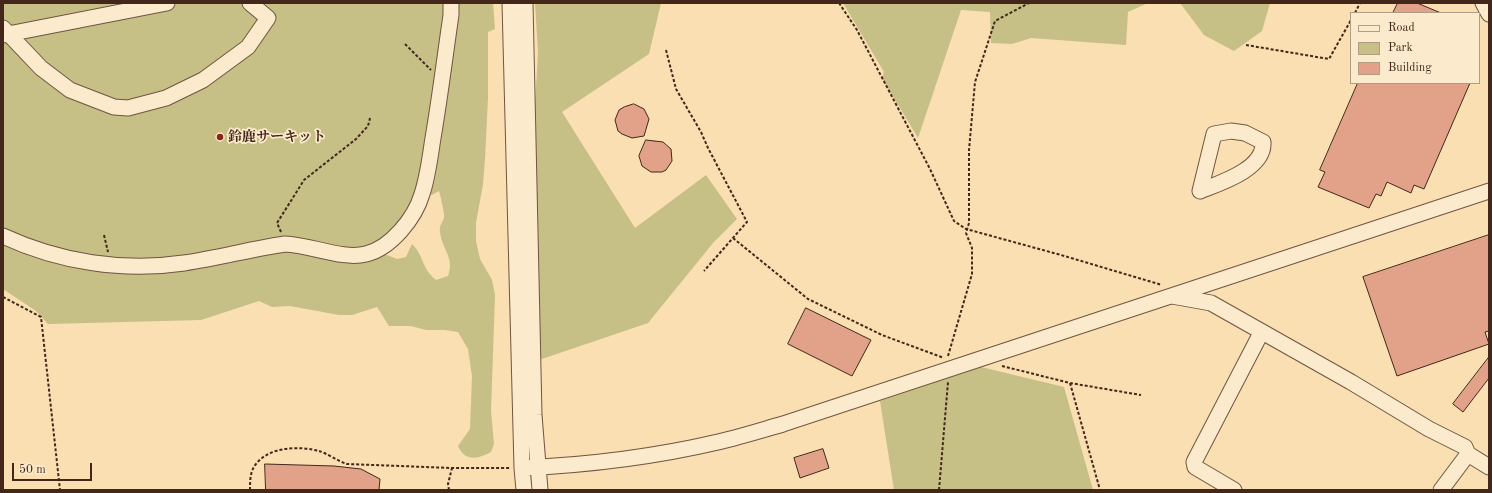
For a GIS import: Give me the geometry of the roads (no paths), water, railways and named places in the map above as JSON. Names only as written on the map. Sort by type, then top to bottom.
[{"type":"street","points":[[4,32],[167,3]]},
{"type":"street","points":[[4,32],[42,68],[70,90],[107,105],[128,108],[142,106],[166,98],[203,80],[248,47],[268,18],[250,3]]},
{"type":"street","points":[[3,236],[43,252],[110,264],[141,266],[184,263],[285,244],[357,256],[368,254],[380,248],[397,235],[414,212],[422,195],[442,81],[451,3]]},
{"type":"street","points":[[510,3],[522,468],[524,490]]},
{"type":"street","points":[[525,3],[534,415],[540,490]]},
{"type":"street","points":[[1483,3],[1489,14]]},
{"type":"street","points":[[1231,130],[1246,133],[1263,142],[1263,148],[1256,162],[1221,183],[1200,191],[1214,134],[1231,130]]},
{"type":"street","points":[[522,468],[601,462],[719,442],[783,424],[948,364],[1169,291],[1489,191]]},
{"type":"street","points":[[1169,291],[1211,303],[1465,448],[1468,454],[1489,467]]},
{"type":"street","points":[[1234,490],[1195,467],[1194,462],[1261,332]]},
{"type":"street","points":[[1441,490],[1468,454]]},
{"type":"place","name":"鈴鹿サーキット","points":[[220,137]]}]
